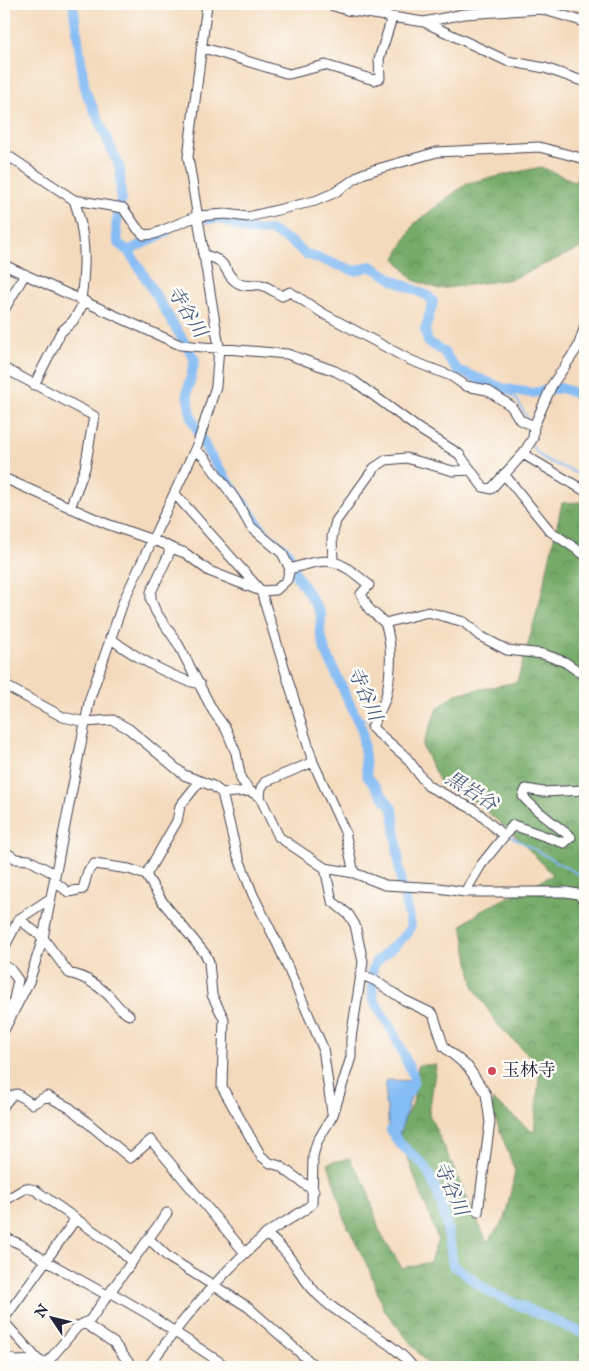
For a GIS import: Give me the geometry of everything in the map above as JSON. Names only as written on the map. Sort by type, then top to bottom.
[{"type":"street","points":[[4,1030],[29,982],[43,938],[90,698],[110,638],[152,540],[176,494],[203,430],[216,386],[219,347],[188,157],[207,4]]},
{"type":"street","points":[[327,4],[362,8],[392,18],[424,22],[507,61],[545,68],[585,82]]},
{"type":"street","points":[[424,22],[464,14],[541,9],[585,22]]},
{"type":"street","points":[[201,47],[289,74],[325,65],[374,80],[380,78],[379,59],[392,18]]},
{"type":"street","points":[[4,153],[74,200],[120,207],[144,235],[154,234],[198,220],[226,214],[248,217],[315,201],[334,193],[362,174],[453,150],[539,147],[585,159]]},
{"type":"street","points":[[34,385],[61,332],[73,320],[83,300],[85,273],[82,222],[74,200]]},
{"type":"street","points":[[203,255],[216,257],[226,267],[236,282],[249,287],[260,285],[282,296],[290,292],[324,314],[410,360],[451,376],[466,386],[487,390],[511,406],[520,420],[530,425]]},
{"type":"street","points":[[4,265],[180,345],[287,354],[335,371],[354,381],[419,429],[443,442],[459,454],[484,486],[491,489],[524,454],[531,441],[530,425],[578,347],[585,328]]},
{"type":"street","points":[[4,310],[25,274]]},
{"type":"street","points":[[4,368],[94,416],[85,468],[70,508]]},
{"type":"street","points":[[196,447],[235,499],[251,528],[282,554],[294,568]]},
{"type":"street","points":[[524,454],[585,491]]},
{"type":"street","points":[[334,561],[332,536],[336,521],[374,468],[386,460],[406,458],[453,471],[471,470]]},
{"type":"street","points":[[504,474],[550,531],[585,555]]},
{"type":"street","points":[[4,478],[107,524],[185,553],[209,571],[261,591],[276,590],[288,580],[294,568],[310,562],[334,561],[343,564],[369,585],[361,594],[369,609],[385,623],[388,633],[390,657],[386,697],[373,725],[406,757],[428,786],[475,810],[506,835]]},
{"type":"street","points":[[176,494],[261,591],[313,762],[345,832],[354,873]]},
{"type":"street","points":[[169,548],[169,554],[151,592],[151,600],[156,612],[178,644],[213,711],[226,729],[236,753],[241,779],[250,791],[260,797]]},
{"type":"street","points":[[385,623],[428,612],[464,622],[480,636],[507,650],[542,654],[565,662],[585,676]]},
{"type":"street","points":[[110,638],[123,648],[184,681],[200,684]]},
{"type":"street","points":[[4,685],[63,717],[85,722],[113,720],[129,729],[184,775],[222,793],[250,791]]},
{"type":"street","points":[[313,762],[265,782],[261,788],[260,797],[279,836],[325,868],[354,873],[385,885],[439,888],[465,892],[566,892],[578,894],[585,901]]},
{"type":"street","points":[[146,875],[177,821],[180,806],[200,782]]},
{"type":"street","points":[[465,892],[481,865],[514,825],[564,843],[571,837],[539,809],[526,802],[524,796],[526,789],[544,792],[585,790]]},
{"type":"street","points":[[222,793],[236,851],[253,895],[278,945],[323,1048],[332,1115]]},
{"type":"street","points":[[4,851],[16,859],[29,860],[54,877],[68,892],[82,889],[88,872],[94,864],[146,875],[162,900],[209,962],[212,994],[224,1020],[222,1087],[238,1119],[261,1156],[270,1163],[280,1166],[314,1191]]},
{"type":"street","points":[[148,1367],[174,1331],[215,1286],[229,1267],[266,1234],[299,1215],[312,1204],[314,1156],[317,1142],[332,1115],[351,1058],[351,1038],[363,962],[355,924],[349,915],[332,901],[325,868]]},
{"type":"street","points":[[4,948],[19,919],[51,898]]},
{"type":"street","points":[[19,919],[43,938],[68,973],[83,976],[106,993],[123,1012],[129,1015]]},
{"type":"street","points":[[4,966],[10,969],[18,980],[10,1010],[12,1016]]},
{"type":"street","points":[[360,974],[372,979],[404,1000],[433,1014],[444,1047],[468,1067],[486,1094],[490,1122],[478,1212]]},
{"type":"street","points":[[4,1105],[11,1096],[17,1094],[32,1104],[47,1096],[61,1102],[130,1158],[151,1140],[245,1253]]},
{"type":"street","points":[[4,1201],[26,1188],[35,1190],[75,1220],[116,1247],[132,1262]]},
{"type":"street","points":[[75,1220],[4,1320],[38,1360],[46,1364],[77,1327],[90,1320],[167,1213]]},
{"type":"street","points":[[266,1234],[281,1245],[318,1295],[335,1310],[400,1354],[413,1367]]},
{"type":"street","points":[[4,1237],[20,1244],[46,1261],[174,1331],[227,1367]]},
{"type":"street","points":[[149,1239],[168,1257],[248,1307],[316,1367]]},
{"type":"street","points":[[84,1323],[114,1343],[132,1367]]},
{"type":"street","points":[[4,1356],[16,1361],[38,1360]]},
{"type":"green space","points":[[585,148],[585,246],[512,279],[439,289],[413,280],[395,258],[415,223],[467,183],[541,167],[576,182]]},
{"type":"green space","points":[[585,502],[585,1367],[430,1367],[384,1310],[369,1269],[346,1223],[328,1163],[349,1158],[367,1187],[379,1230],[402,1268],[430,1262],[438,1239],[400,1138],[401,1125],[413,1103],[418,1065],[436,1065],[429,1114],[487,1242],[505,1219],[515,1171],[491,1107],[493,1100],[534,1133],[540,1067],[498,1025],[474,988],[462,925],[484,909],[553,875],[521,841],[477,803],[440,782],[422,746],[437,709],[456,694],[517,682],[540,601],[562,503]]},
{"type":"water","points":[[386,1080],[416,1081],[397,1142],[389,1135],[387,1106],[385,1104]]},
{"type":"waterway","name":"寺谷川","points":[[73,4],[85,90],[120,168],[121,200],[116,227],[118,243],[128,251],[137,264],[195,360],[187,393],[192,419],[209,454],[265,534],[288,552],[296,575],[321,615],[320,632],[325,650],[362,730],[367,776],[393,809],[401,884],[411,925],[408,933],[375,963],[372,972],[373,999],[393,1032],[413,1075],[414,1081],[409,1092]]},
{"type":"waterway","points":[[208,219],[220,218],[246,230],[272,231],[293,243],[306,254],[355,271],[371,266],[395,281],[428,296],[433,302],[425,330],[428,342],[443,351],[457,370],[505,389],[532,393],[561,388],[585,397]]},
{"type":"waterway","points":[[128,251],[166,232]]},
{"type":"waterway","points":[[505,389],[517,400],[529,421]]},
{"type":"waterway","points":[[532,445],[542,457],[585,478]]},
{"type":"waterway","name":"黒岩谷","points":[[355,713],[371,724]]},
{"type":"waterway","name":"黒岩谷","points":[[509,835],[585,878]]},
{"type":"waterway","name":"寺谷川","points":[[391,1130],[398,1142],[418,1159],[432,1180],[441,1203],[453,1265],[491,1293],[585,1334]]},
{"type":"place","name":"玉林寺","points":[[492,1071]]}]
